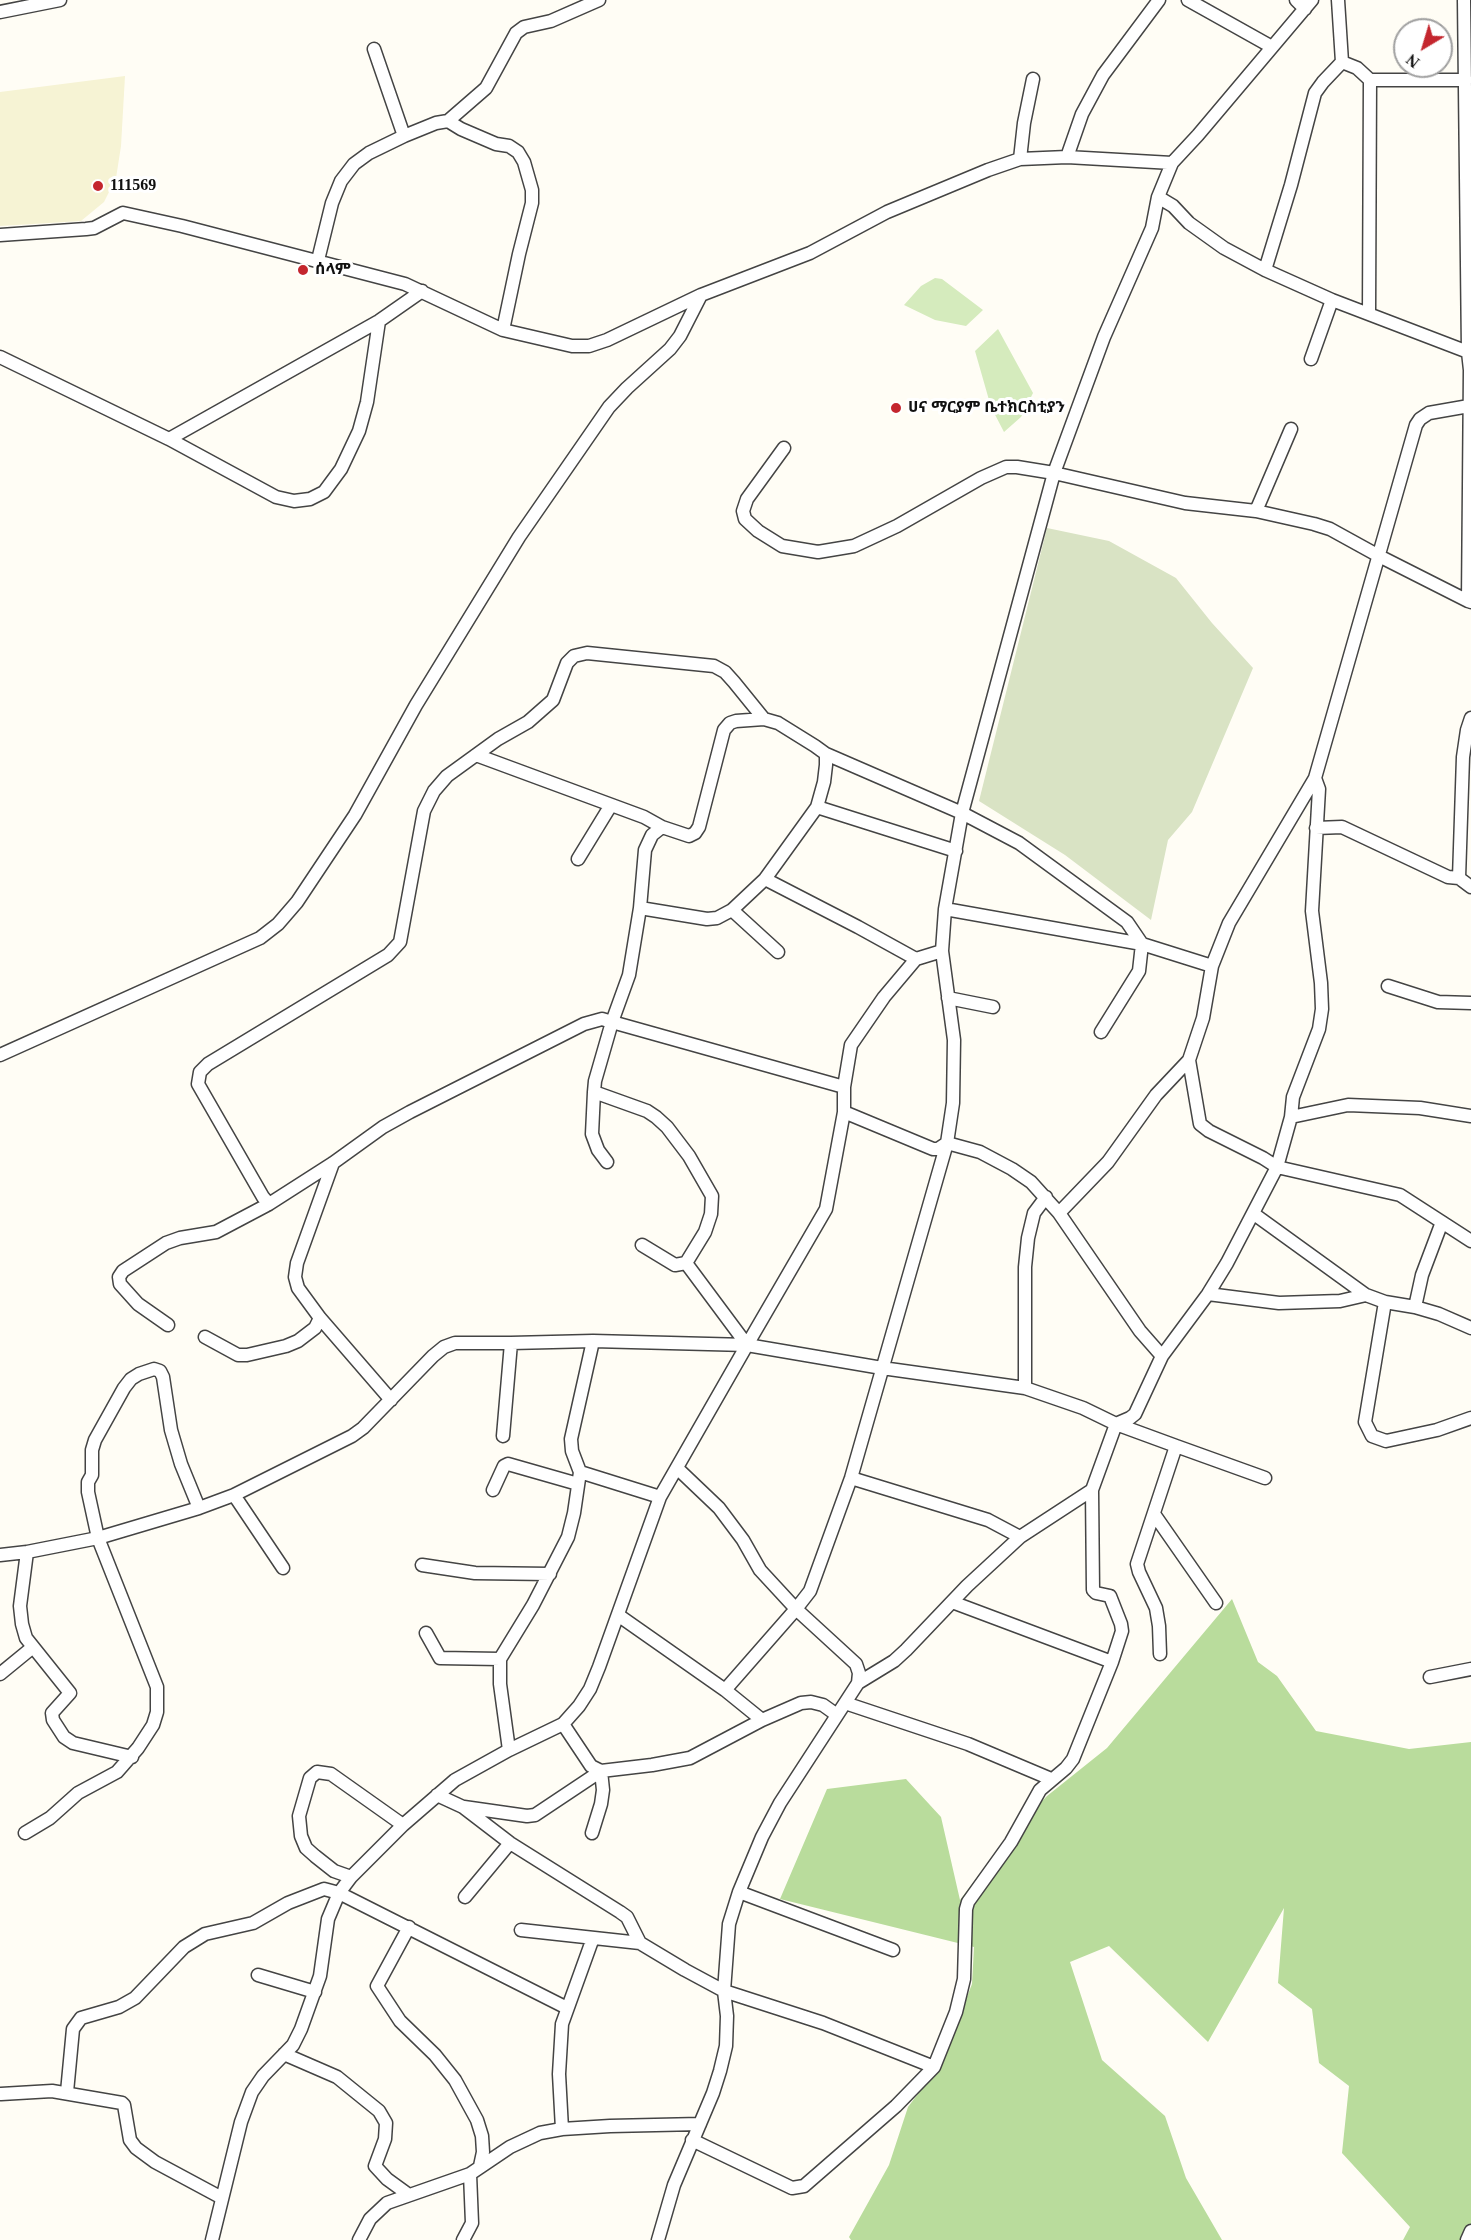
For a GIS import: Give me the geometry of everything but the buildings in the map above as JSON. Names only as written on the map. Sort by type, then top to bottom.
[{"type":"street","points":[[0,12],[60,0]]},
{"type":"street","points":[[318,260],[332,203],[340,181],[354,164],[369,153],[404,136],[436,123],[448,121],[486,88],[516,33],[524,27],[551,21],[600,0]]},
{"type":"street","points":[[1067,157],[1082,114],[1103,75],[1159,0]]},
{"type":"street","points":[[1188,0],[1272,47]]},
{"type":"street","points":[[1265,270],[1291,185],[1315,93],[1342,62],[1338,0]]},
{"type":"street","points":[[784,448],[747,499],[743,511],[745,519],[758,531],[782,546],[818,552],[854,546],[897,526],[1006,466],[1054,473],[1185,503],[1256,511],[1330,529],[1469,601],[1469,167],[1466,80],[1468,51],[1464,0]]},
{"type":"street","points":[[725,1690],[810,1591],[851,1478],[948,1143],[954,1071],[954,1040],[942,951],[945,909],[962,813],[1054,473],[1104,338],[1152,228],[1158,197],[1172,163],[1272,47],[1304,3]]},
{"type":"street","points":[[374,50],[404,136]]},
{"type":"street","points":[[1342,62],[1357,68],[1370,80],[1466,80]]},
{"type":"street","points":[[1020,159],[1024,123],[1033,80]]},
{"type":"street","points":[[1369,314],[1370,80]]},
{"type":"street","points":[[448,121],[461,129],[496,144],[509,146],[518,152],[530,181],[532,203],[504,330]]},
{"type":"street","points":[[0,234],[94,228],[123,213],[318,260],[405,284],[504,330],[572,346],[589,346],[607,340],[701,295],[810,253],[887,212],[1020,159],[1067,157],[1172,163]]},
{"type":"street","points":[[1158,197],[1173,206],[1189,223],[1224,248],[1265,270],[1332,300],[1468,352]]},
{"type":"street","points":[[169,440],[379,321],[422,291]]},
{"type":"street","points":[[0,1055],[260,938],[278,924],[297,902],[355,815],[416,705],[526,527],[609,407],[670,349],[680,336],[701,295]]},
{"type":"street","points":[[1311,359],[1332,300]]},
{"type":"street","points":[[0,357],[169,440],[276,496],[294,501],[310,499],[324,492],[341,469],[359,431],[368,402],[379,321]]},
{"type":"street","points":[[1059,1213],[1107,1162],[1156,1095],[1189,1060],[1203,1018],[1212,966],[1235,912],[1315,778],[1416,425],[1429,413],[1469,406]]},
{"type":"street","points":[[1256,511],[1291,429]]},
{"type":"street","points":[[269,1204],[198,1084],[200,1072],[208,1064],[388,955],[400,942],[424,811],[434,791],[447,776],[528,722],[553,700],[567,663],[574,656],[587,653],[714,666],[725,672],[764,720]]},
{"type":"street","points":[[1459,878],[1463,757],[1471,718]]},
{"type":"street","points":[[476,755],[689,836],[699,828],[724,730],[730,723],[736,721],[764,720],[778,723],[826,754],[962,813],[1019,843],[1127,922],[1142,944],[1139,971],[1136,980],[1101,1032]]},
{"type":"street","points":[[640,908],[707,919],[717,918],[732,910],[765,879],[817,807],[824,782],[826,754]]},
{"type":"street","points":[[692,2140],[792,2187],[804,2186],[896,2106],[934,2067],[939,2058],[956,2012],[964,1979],[968,1902],[1011,1842],[1040,1790],[1073,1759],[1122,1631],[1110,1596],[1096,1593],[1093,1590],[1092,1490],[1116,1424],[1135,1414],[1162,1356],[1208,1294],[1254,1214],[1277,1167],[1291,1117],[1293,1097],[1320,1029],[1322,1009],[1312,911],[1319,789],[1315,778]]},
{"type":"street","points":[[578,859],[611,805]]},
{"type":"street","points":[[817,807],[956,851]]},
{"type":"street","points":[[607,1162],[598,1150],[592,1134],[594,1092],[612,1022],[628,975],[640,908],[645,850],[652,835],[662,827]]},
{"type":"street","points":[[1316,828],[1342,827],[1448,877],[1459,878],[1471,886]]},
{"type":"street","points":[[765,879],[916,959]]},
{"type":"street","points":[[945,909],[1142,944],[1212,966]]},
{"type":"street","points":[[732,910],[778,952]]},
{"type":"street","points":[[212,2240],[241,2122],[252,2092],[263,2076],[293,2045],[321,1976],[328,1919],[339,1893],[403,1825],[455,1780],[509,1750],[564,1724],[590,1689],[660,1497],[826,1209],[844,1112],[844,1087],[851,1046],[884,998],[916,959],[942,951]]},
{"type":"street","points":[[1388,986],[1438,1002],[1471,1003]]},
{"type":"street","points":[[948,998],[993,1007]]},
{"type":"street","points":[[168,1325],[138,1304],[120,1284],[119,1277],[123,1271],[166,1243],[180,1238],[216,1232],[269,1204],[333,1163],[383,1127],[584,1024],[602,1019],[844,1087]]},
{"type":"street","points":[[1189,1060],[1200,1124],[1209,1131],[1277,1167],[1400,1195],[1471,1241]]},
{"type":"street","points":[[594,1092],[646,1111],[656,1117],[667,1127],[689,1156],[712,1197],[711,1214],[705,1232],[686,1263],[675,1265],[642,1245]]},
{"type":"street","points":[[1291,1117],[1348,1105],[1420,1108],[1471,1116]]},
{"type":"street","points":[[844,1112],[933,1149],[938,1149],[948,1143],[980,1152],[1031,1182],[1059,1213],[1140,1331],[1162,1356]]},
{"type":"street","points":[[333,1163],[297,1263],[295,1277],[298,1288],[320,1317],[391,1400]]},
{"type":"street","points":[[1025,1388],[1025,1267],[1028,1238],[1034,1213],[1046,1197]]},
{"type":"street","points":[[1254,1214],[1366,1295],[1385,1302],[1439,1314],[1471,1328]]},
{"type":"street","points":[[1415,1307],[1422,1275],[1442,1221]]},
{"type":"street","points":[[686,1263],[747,1345]]},
{"type":"street","points":[[1208,1294],[1279,1303],[1340,1301],[1366,1295]]},
{"type":"street","points":[[1385,1302],[1365,1422],[1372,1436],[1386,1440],[1437,1430],[1471,1418]]},
{"type":"street","points":[[205,1337],[238,1355],[247,1355],[298,1341],[315,1328],[320,1317]]},
{"type":"street","points":[[509,1750],[500,1684],[500,1659],[533,1605],[568,1537],[579,1478],[572,1451],[572,1439],[593,1341]]},
{"type":"street","points":[[0,1555],[98,1538],[199,1508],[234,1495],[352,1436],[363,1428],[444,1347],[455,1343],[593,1341],[747,1345],[882,1368],[1025,1388],[1265,1478]]},
{"type":"street","points":[[503,1436],[511,1343]]},
{"type":"street","points":[[25,1833],[50,1818],[64,1803],[78,1793],[117,1772],[132,1757],[153,1725],[157,1712],[157,1687],[98,1538],[88,1492],[88,1482],[92,1474],[94,1440],[131,1379],[139,1374],[154,1369],[160,1371],[163,1377],[171,1430],[181,1464],[199,1508]]},
{"type":"street","points":[[1160,1654],[1156,1608],[1137,1564],[1176,1446]]},
{"type":"street","points":[[493,1490],[504,1466],[508,1464],[660,1497]]},
{"type":"street","points":[[677,1468],[719,1508],[743,1540],[760,1570],[796,1609],[856,1664],[859,1673],[858,1683]]},
{"type":"street","points":[[851,1478],[988,1520],[1020,1537]]},
{"type":"street","points":[[658,2240],[674,2185],[713,2093],[726,2046],[727,2016],[724,1990],[729,1924],[762,1837],[780,1803],[858,1683],[894,1661],[1020,1537],[1092,1490]]},
{"type":"street","points":[[234,1495],[283,1568]]},
{"type":"street","points":[[1154,1514],[1216,1603]]},
{"type":"street","points":[[27,1552],[20,1613],[26,1638],[70,1693],[52,1713],[53,1720],[64,1737],[73,1743],[132,1757]]},
{"type":"street","points":[[422,1565],[475,1573],[550,1574]]},
{"type":"street","points":[[952,1602],[1112,1662]]},
{"type":"street","points":[[618,1616],[725,1690],[762,1720]]},
{"type":"street","points":[[426,1633],[440,1658],[500,1659]]},
{"type":"street","points":[[0,1674],[33,1647]]},
{"type":"street","points":[[1430,1677],[1471,1669]]},
{"type":"street","points":[[463,1807],[527,1816],[535,1815],[601,1771],[690,1758],[762,1720],[801,1703],[811,1702],[823,1705],[837,1715]]},
{"type":"street","points":[[844,1703],[968,1744],[1051,1779]]},
{"type":"street","points":[[564,1724],[591,1766],[601,1771]]},
{"type":"street","points":[[592,1833],[601,1804],[603,1790],[601,1771]]},
{"type":"street","points":[[351,1878],[334,1871],[315,1856],[306,1848],[301,1836],[299,1816],[310,1778],[317,1772],[332,1774],[403,1825]]},
{"type":"street","points":[[437,1795],[463,1807],[510,1843],[627,1917],[640,1942]]},
{"type":"street","points":[[465,1897],[510,1843]]},
{"type":"street","points":[[67,2092],[73,2029],[81,2018],[119,2007],[135,1998],[184,1947],[205,1934],[252,1923],[316,1891],[332,1890],[339,1893],[567,2008]]},
{"type":"street","points":[[740,1892],[893,1950]]},
{"type":"street","points":[[408,1927],[377,1982],[377,1986],[400,2021],[435,2055],[455,2080],[477,2120],[482,2136],[483,2152],[480,2166]]},
{"type":"street","points":[[521,1930],[640,1942],[685,1970],[724,1990],[823,2023],[934,2067]]},
{"type":"street","points":[[562,2129],[560,2054],[562,2024],[593,1938]]},
{"type":"street","points":[[258,1974],[315,1992]]},
{"type":"street","points":[[284,2054],[337,2077],[379,2111],[386,2123],[385,2139],[375,2166],[387,2179],[409,2195]]},
{"type":"street","points":[[1,2094],[67,2092],[122,2103],[130,2140],[136,2148],[155,2162],[222,2198]]},
{"type":"street","points":[[359,2240],[370,2220],[387,2203],[470,2174],[523,2139],[540,2133],[562,2129],[700,2124]]},
{"type":"street","points":[[463,2240],[472,2223],[470,2174]]},
{"type":"street","points":[[1467,2240],[1471,2231]]},
{"type":"shaded area","points":[[125,76],[121,146],[116,178],[104,202],[81,221],[0,226],[0,92]]},
{"type":"green space","points":[[935,278],[942,279],[983,310],[966,326],[935,320],[904,305],[921,286]]},
{"type":"green space","points":[[998,329],[1033,393],[1021,417],[1004,432],[991,407],[975,351]]},
{"type":"green space","points":[[1047,528],[1109,541],[1176,578],[1212,623],[1253,668],[1192,812],[1168,840],[1151,920],[1065,855],[979,801]]},
{"type":"green space","points":[[1232,1599],[1258,1662],[1277,1676],[1316,1731],[1409,1749],[1471,1742],[1471,2240],[1403,2240],[1410,2227],[1342,2153],[1349,2086],[1319,2063],[1312,2009],[1278,1983],[1284,1908],[1208,2042],[1109,1946],[1070,1962],[1102,2060],[1165,2116],[1186,2178],[1222,2240],[851,2240],[849,2237],[889,2165],[908,2107],[941,2063],[972,1984],[974,1947],[780,1899],[827,1789],[906,1779],[941,1817],[960,1900],[1009,1835],[1047,1796],[1107,1748]]},
{"type":"place","name":"111569","points":[[98,186]]},
{"type":"place","name":"ሰላም","points":[[303,270]]},
{"type":"place","name":"ሀና ማርያም ቤተክርስቲያን","points":[[896,408]]}]
